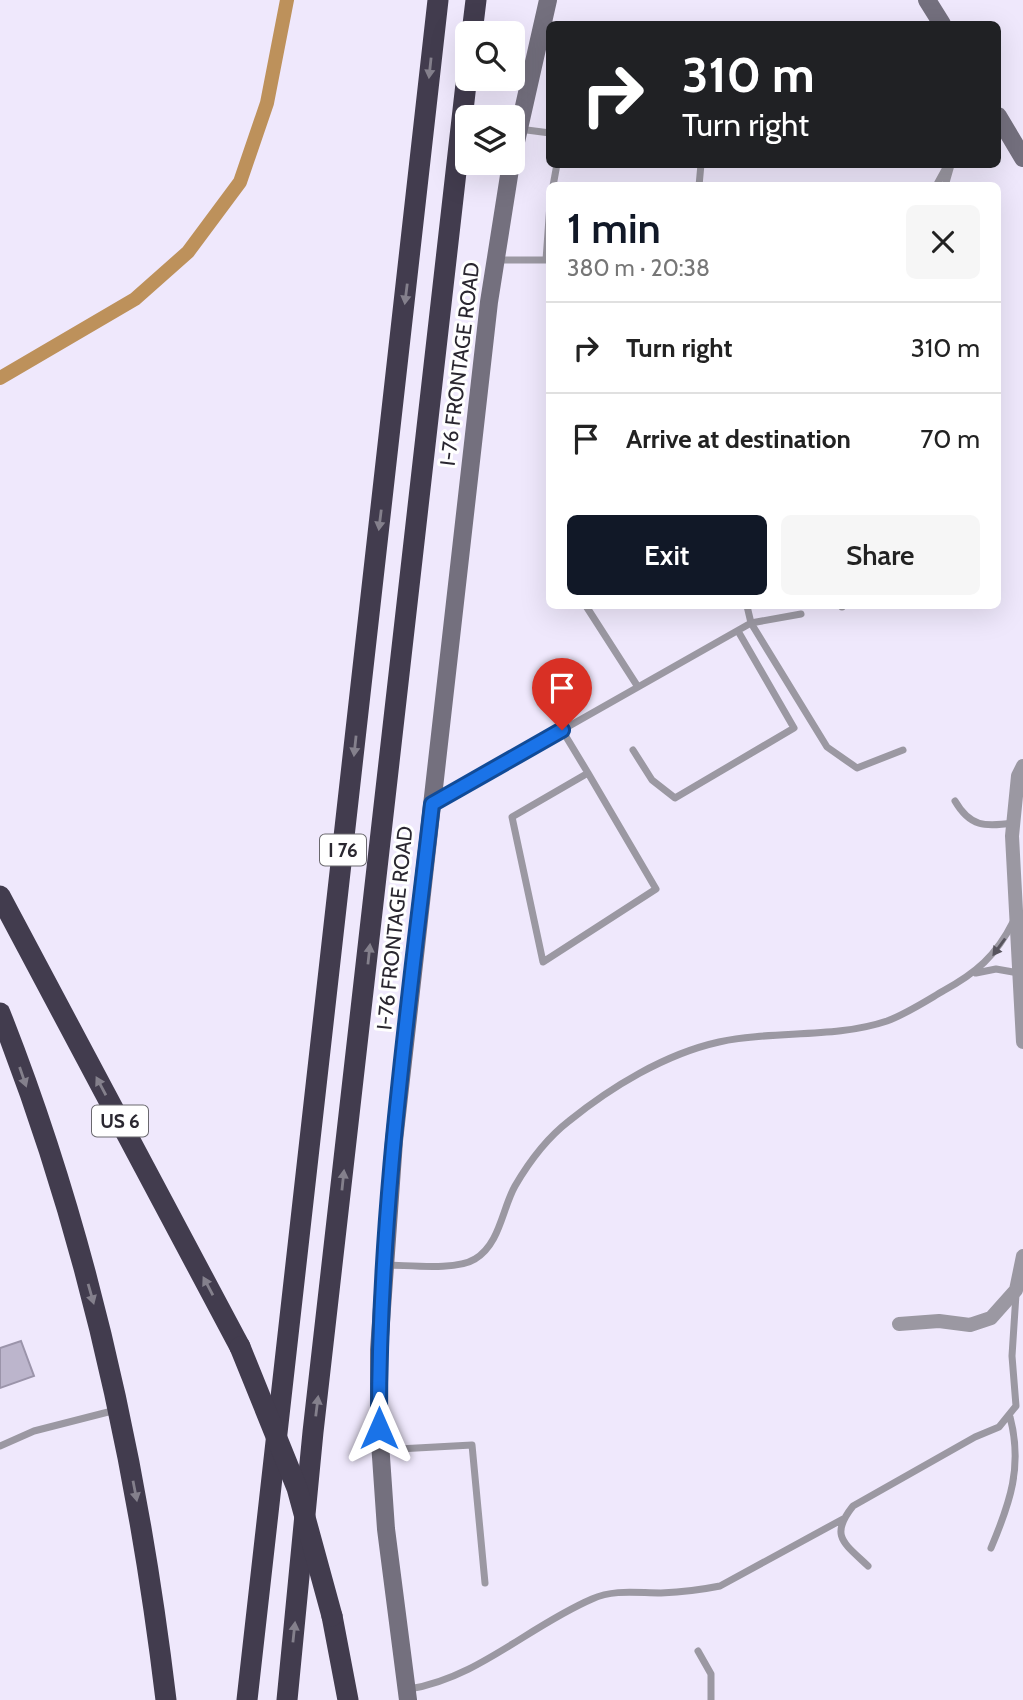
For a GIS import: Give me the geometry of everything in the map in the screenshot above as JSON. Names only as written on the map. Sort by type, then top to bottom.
[{"type":"highway","name":"I 76","points":[[247,1700],[438,0]]},
{"type":"highway","points":[[473,21],[476,0]]},
{"type":"highway","name":"I 76","points":[[287,1700],[313,1432],[465,91]]},
{"type":"highway","name":"US 6","points":[[0,896],[240,1347],[297,1488],[332,1616],[348,1700]]},
{"type":"highway","points":[[0,1013],[51,1158],[93,1302],[151,1575],[166,1700]]},
{"type":"street","points":[[524,105],[548,0]]},
{"type":"street","points":[[927,0],[940,21]]},
{"type":"street","points":[[1001,121],[1023,158]]},
{"type":"street","name":"I-76 FRONTAGE ROAD","points":[[407,1695],[386,1529],[380,1450],[379,1350],[394,1141],[495,260],[509,175]]},
{"type":"street","points":[[1023,766],[1018,776],[1013,822],[1023,1042]]},
{"type":"street","points":[[899,1324],[940,1321],[970,1325],[991,1318],[1016,1290],[1023,1256]]},
{"type":"lane","points":[[525,130],[546,132]]},
{"type":"lane","points":[[495,260],[546,260]]},
{"type":"lane","points":[[588,609],[638,687]]},
{"type":"lane","points":[[748,609],[751,623],[827,747],[857,768],[903,750]]},
{"type":"lane","points":[[432,804],[751,623],[801,614]]},
{"type":"lane","points":[[633,750],[652,780],[675,798],[794,729],[737,631]]},
{"type":"lane","points":[[562,730],[588,773],[656,889],[543,962],[512,817],[588,773]]},
{"type":"lane","points":[[955,801],[969,821],[985,827],[1013,822]]},
{"type":"lane","points":[[975,974],[1003,943],[1016,916]]},
{"type":"lane","points":[[385,1265],[456,1265],[475,1260],[489,1246],[514,1187],[538,1152],[556,1133],[602,1095],[669,1060],[717,1043],[859,1027],[888,1021],[975,974],[996,969],[1019,973]]},
{"type":"lane","points":[[867,1566],[842,1541],[839,1531],[843,1519],[853,1506],[975,1437],[999,1427],[1010,1417],[1016,1406],[1012,1356],[1016,1290]]},
{"type":"lane","points":[[0,1446],[34,1431],[118,1410]]},
{"type":"lane","points":[[991,1548],[1005,1514],[1015,1478],[1017,1443],[1010,1417]]},
{"type":"lane","points":[[380,1450],[472,1445],[485,1583]]},
{"type":"lane","points":[[407,1695],[477,1666],[594,1597],[618,1592],[698,1590],[720,1586],[843,1519]]},
{"type":"lane","points":[[698,1651],[710,1674],[711,1700]]},
{"type":"building","points":[[21,1341],[34,1376],[0,1388],[0,1348]]},
{"type":"waterway","points":[[0,378],[135,299],[188,252],[240,182],[267,103],[287,0]]},
{"type":"route","points":[[379,1428],[379,1350],[394,1141],[432,804],[562,730]]}]
